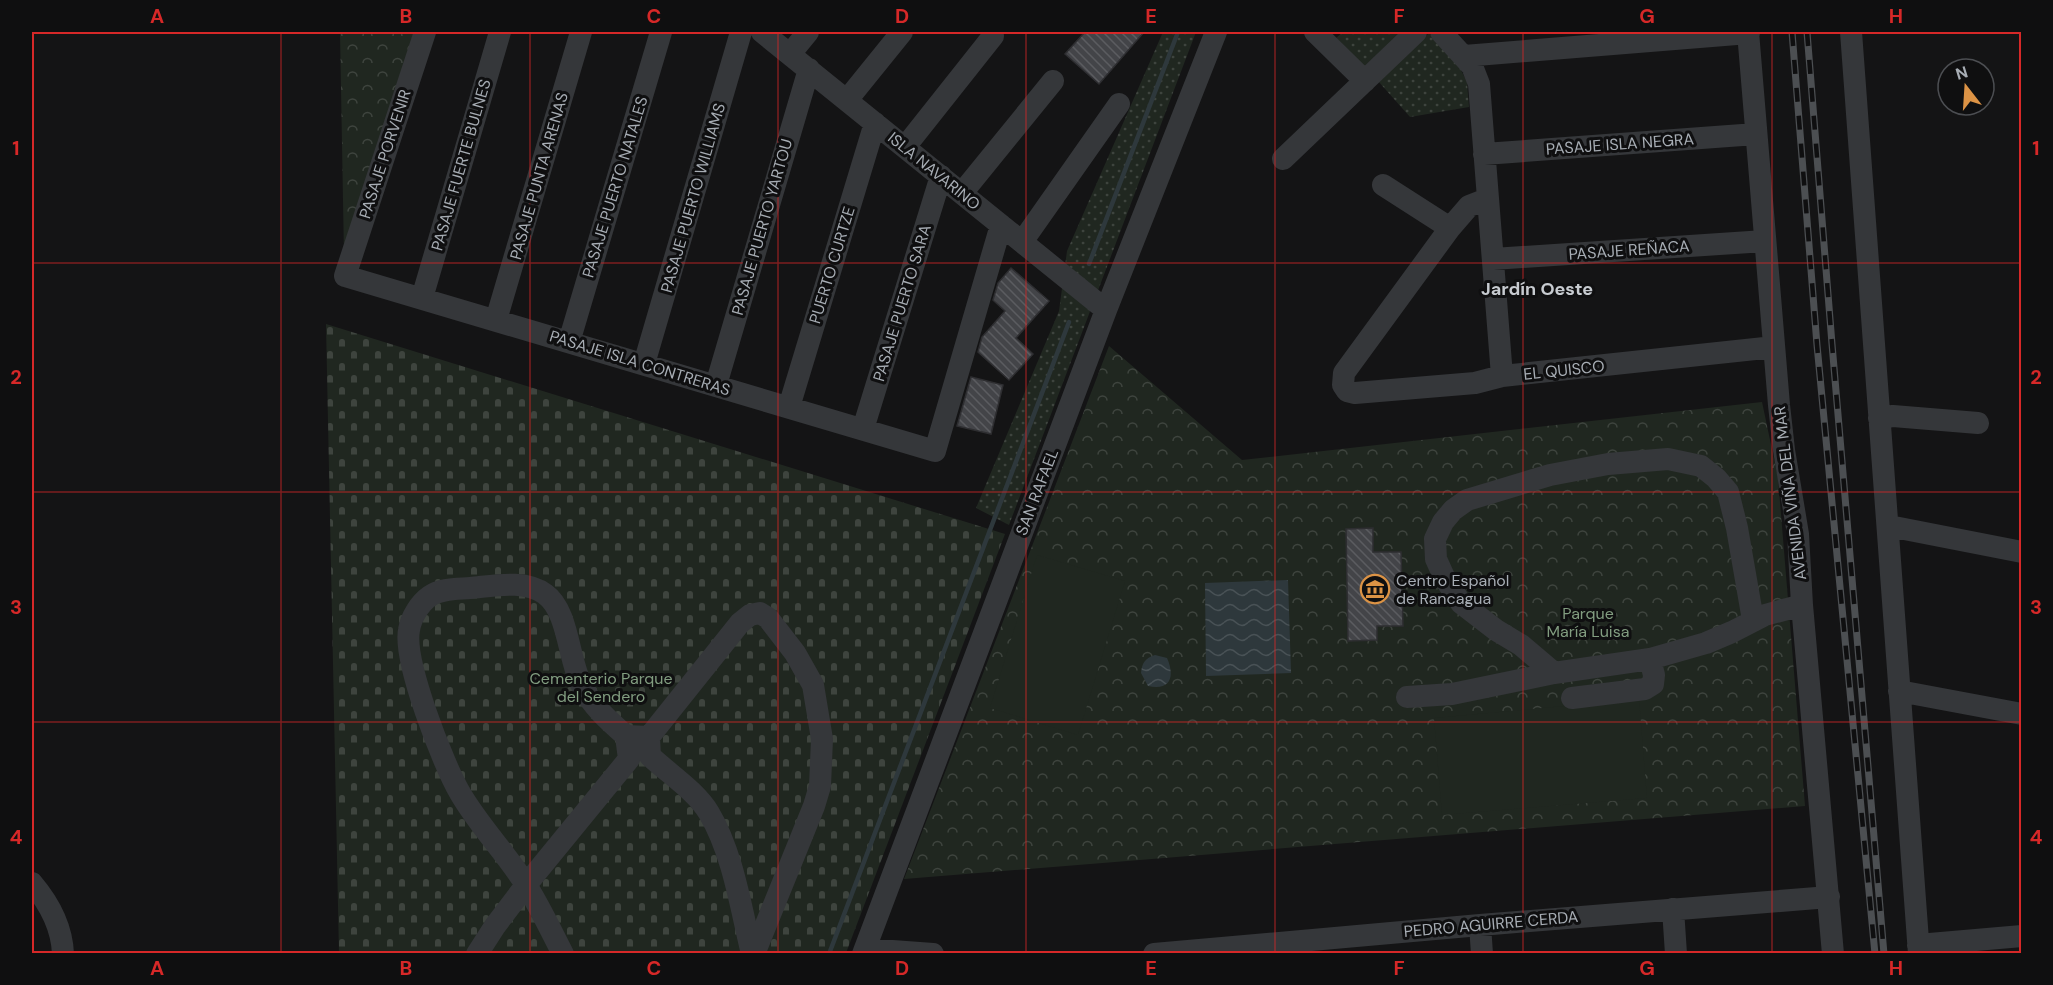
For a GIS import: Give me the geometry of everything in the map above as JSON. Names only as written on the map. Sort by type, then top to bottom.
[{"type":"street","name":"PASAJE PORVENIR","points":[[345,276],[425,32]]},
{"type":"street","name":"PASAJE FUERTE BULNES","points":[[422,298],[500,32]]},
{"type":"street","name":"PASAJE PUNTA ARENAS","points":[[496,321],[581,32]]},
{"type":"street","name":"PASAJE PUERTO NATALES","points":[[569,342],[661,32]]},
{"type":"street","name":"PASAJE PUERTO WILLIAMS","points":[[644,364],[741,32]]},
{"type":"street","name":"ISLA NAVARINO","points":[[762,32],[1106,310]]},
{"type":"street","points":[[790,54],[807,32]]},
{"type":"street","points":[[847,100],[902,32]]},
{"type":"street","name":"SAN RAFAEL","points":[[864,951],[1106,310],[1215,32]]},
{"type":"street","points":[[1315,32],[1365,81]]},
{"type":"street","points":[[1283,159],[1416,32]]},
{"type":"street","points":[[1441,32],[1464,56],[1476,74],[1479,84],[1502,376]]},
{"type":"street","points":[[1464,56],[1748,32]]},
{"type":"street","name":"AVENIDA VIÑA DEL MAR","points":[[1748,32],[1784,450],[1798,534],[1802,604],[1833,954]]},
{"type":"street","points":[[1851,32],[1889,526],[1918,950],[2022,936]]},
{"type":"street","points":[[905,147],[993,36]]},
{"type":"street","name":"PASAJE PUERTO YARTOU","points":[[716,386],[809,69]]},
{"type":"street","points":[[962,193],[1053,81]]},
{"type":"street","points":[[1022,242],[1119,104]]},
{"type":"street","name":"PUERTO CURTZE","points":[[789,407],[875,123]]},
{"type":"street","name":"PASAJE ISLA NEGRA","points":[[1484,154],[1756,134]]},
{"type":"street","name":"PASAJE PUERTO SARA","points":[[863,429],[941,176]]},
{"type":"street","points":[[1383,185],[1450,228],[1469,206],[1487,199]]},
{"type":"street","name":"PASAJE ISLA CONTRERAS","points":[[345,276],[935,451],[1001,225]]},
{"type":"street","name":"EL QUISCO","points":[[1450,228],[1344,373],[1342,381],[1344,388],[1355,393],[1475,383],[1502,376],[1774,347]]},
{"type":"street","name":"PASAJE REÑACA","points":[[1492,260],[1765,241]]},
{"type":"street","points":[[1880,418],[1893,416],[1978,423]]},
{"type":"street","points":[[1554,673],[1521,645],[1496,630],[1461,603],[1445,579],[1436,559],[1436,538],[1443,522],[1453,510],[1467,500],[1550,475],[1608,464],[1668,459],[1701,466],[1728,492],[1737,528],[1753,620]]},
{"type":"street","points":[[1889,526],[2022,552]]},
{"type":"street","points":[[562,954],[526,885],[460,793],[442,756],[423,701],[410,650],[409,629],[420,606],[435,593],[510,585],[533,588],[547,595],[559,611],[581,685],[603,716],[694,796],[708,812],[724,848],[753,954]]},
{"type":"street","points":[[1407,697],[1452,694],[1554,673],[1650,659],[1706,643],[1753,620],[1802,604]]},
{"type":"street","points":[[477,954],[526,885],[740,623],[750,615],[760,613],[768,618],[795,653],[813,685],[822,739],[820,786],[753,954]]},
{"type":"street","points":[[1572,698],[1645,689],[1653,684],[1654,675],[1650,659]]},
{"type":"street","points":[[1899,691],[2022,714]]},
{"type":"street","points":[[32,883],[56,920],[63,954]]},
{"type":"street","name":"PEDRO AGUIRRE CERDA","points":[[1154,954],[1319,946],[1480,925],[1829,897]]},
{"type":"street","points":[[1673,909],[1676,954]]},
{"type":"street","points":[[1480,925],[1482,954]]},
{"type":"street","points":[[864,951],[933,954]]},
{"type":"green space","points":[[340,32],[416,34],[344,255]]},
{"type":"green space","points":[[1163,32],[1196,32],[1009,525],[976,508],[1059,311],[1067,251]]},
{"type":"green space","points":[[1343,32],[1402,32],[1364,67],[1336,38]]},
{"type":"green space","points":[[1429,33],[1459,66],[1467,82],[1469,107],[1410,117],[1378,81]]},
{"type":"green space","name":"Cementerio Parque del Sendero","points":[[326,324],[1005,534],[846,953],[339,953]]},
{"type":"green space","name":"Parque María Luisa","points":[[1109,346],[1242,460],[1762,402],[1778,478],[1805,806],[904,879]]},
{"type":"green space","points":[[1037,555],[1125,581],[1078,735],[990,708]]},
{"type":"green space","points":[[1639,699],[1647,798],[1442,815],[1434,718]]},
{"type":"water","points":[[1288,580],[1291,673],[1206,676],[1205,583]]},
{"type":"water","points":[[1155,655],[1167,658],[1171,671],[1169,681],[1156,687],[1148,686],[1141,673],[1145,661]]},
{"type":"building","points":[[1085,32],[1144,32],[1099,84],[1065,54]]},
{"type":"building","points":[[1011,268],[1049,301],[1016,338],[1033,354],[1009,380],[978,352],[982,337],[1005,311],[993,300],[998,283]]},
{"type":"building","points":[[971,377],[1003,385],[991,434],[957,426]]},
{"type":"building","name":"Centro Español de Rancagua","points":[[1373,528],[1373,552],[1401,552],[1403,626],[1377,626],[1377,640],[1348,641],[1346,529]]},
{"type":"waterway","points":[[1089,264],[1178,32]]},
{"type":"waterway","points":[[829,954],[1069,322]]},
{"type":"railway","points":[[1792,32],[1817,345],[1875,954]]},
{"type":"railway","points":[[1807,32],[1884,954]]},
{"type":"place","name":"Centro Español de Rancagua","points":[[1375,589]]},
{"type":"district","name":"Jardín Oeste","points":[[1537,289]]}]
